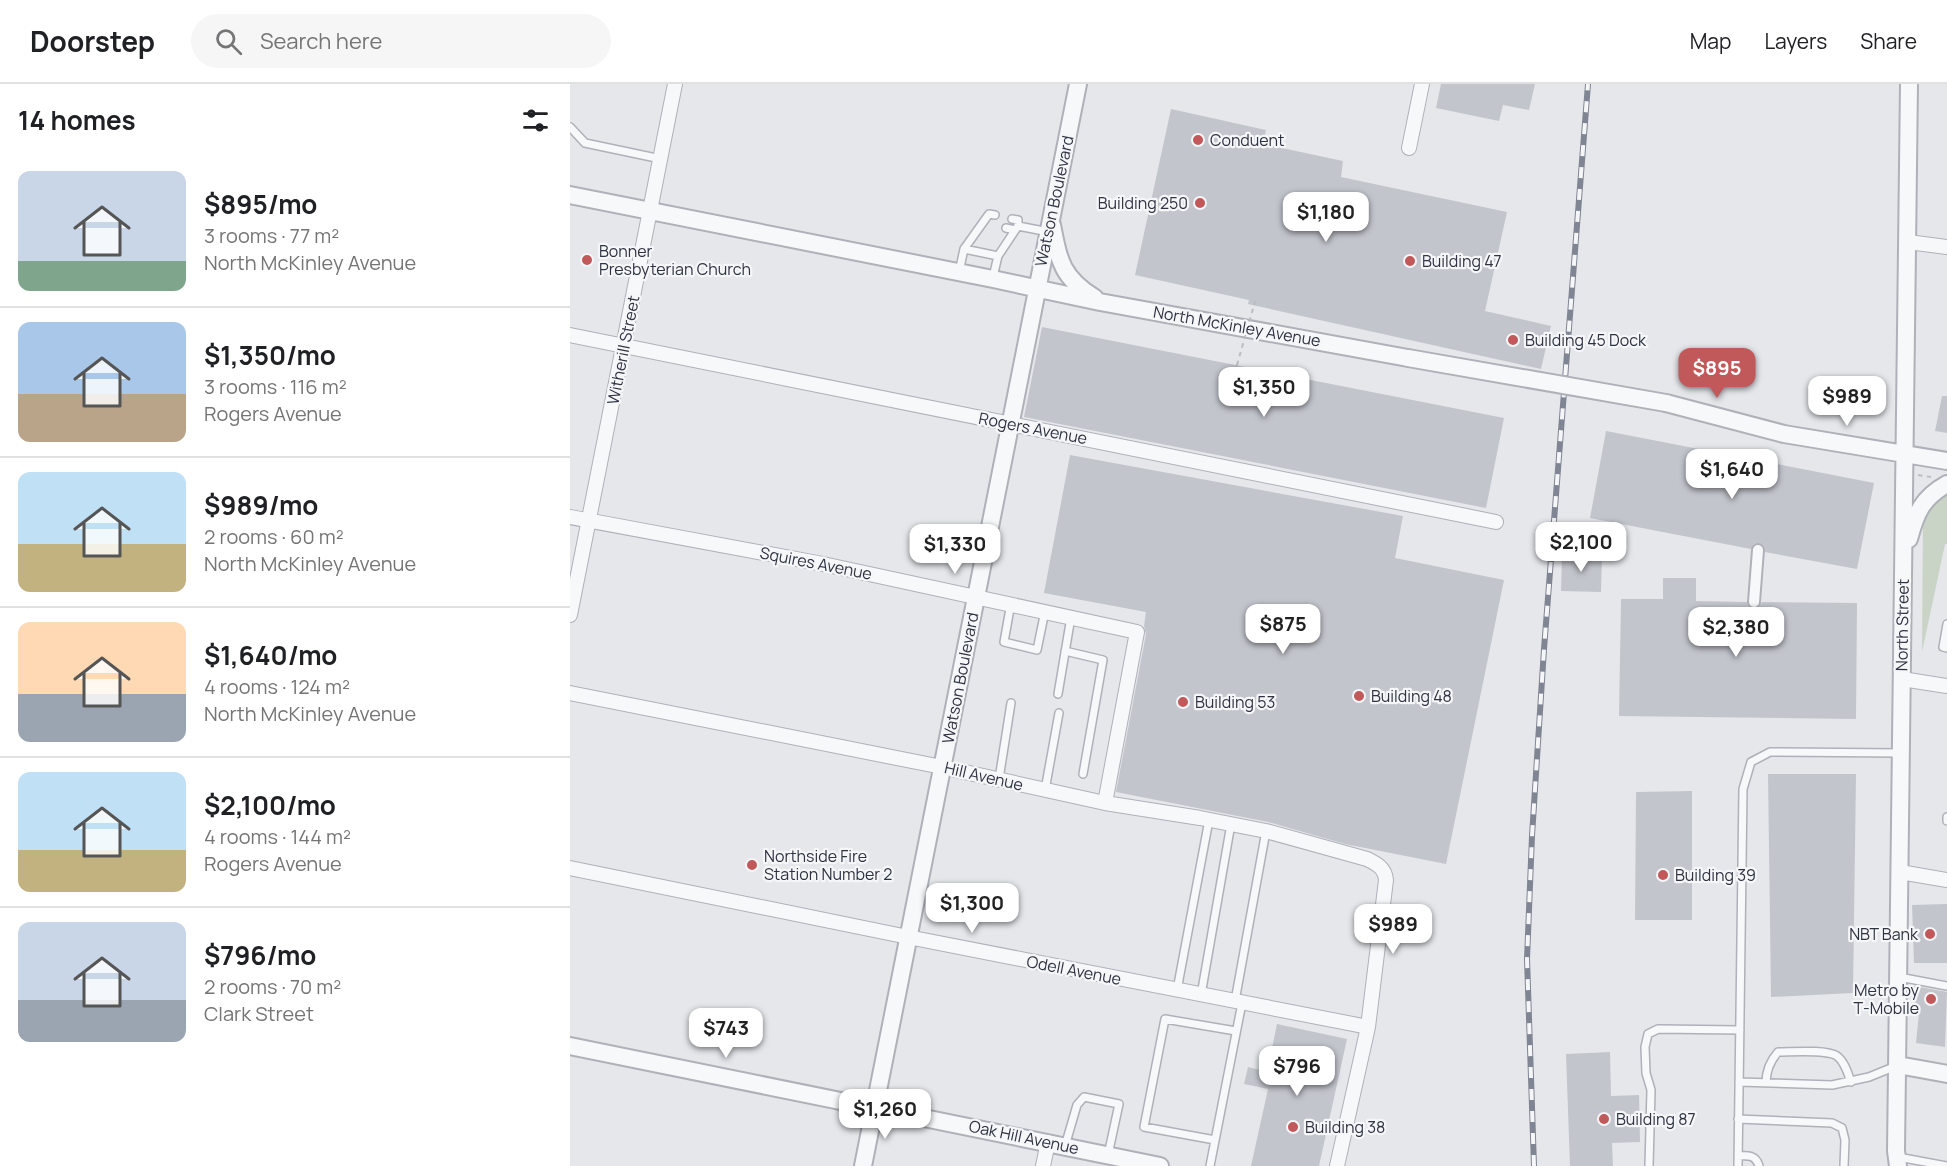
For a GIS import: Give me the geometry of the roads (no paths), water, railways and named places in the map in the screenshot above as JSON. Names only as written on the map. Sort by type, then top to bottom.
[{"type":"street","name":"Witherill Street","points":[[570,615],[675,84]]},
{"type":"street","points":[[1408,148],[1422,84]]},
{"type":"street","name":"North Street","points":[[1898,1162],[1896,1151],[1909,84]]},
{"type":"street","name":"Watson Boulevard","points":[[863,1166],[1036,287],[1050,226],[1075,85]]},
{"type":"street","name":"North McKinley Avenue","points":[[570,195],[1036,287],[1100,302],[1666,403],[1784,434],[1947,461]]},
{"type":"street","points":[[1050,226],[1060,262],[1069,276],[1100,302]]},
{"type":"street","points":[[1908,242],[1947,247]]},
{"type":"street","name":"Rogers Avenue","points":[[570,334],[1496,522]]},
{"type":"street","points":[[1903,560],[1916,514],[1941,481]]},
{"type":"street","name":"Squires Avenue","points":[[570,517],[823,564],[1137,632],[1105,803]]},
{"type":"street","points":[[1754,602],[1758,550]]},
{"type":"street","points":[[1902,679],[1947,686]]},
{"type":"street","name":"Hill Avenue","points":[[570,693],[942,766],[1105,803],[1266,831],[1367,859],[1378,864],[1386,872],[1368,1027]]},
{"type":"street","name":"Odell Avenue","points":[[570,868],[1368,1027]]},
{"type":"street","points":[[1900,872],[1947,880]]},
{"type":"street","points":[[1338,1166],[1368,1027]]},
{"type":"street","name":"Oak Hill Avenue","points":[[570,1046],[1160,1166]]},
{"type":"street","points":[[1898,1065],[1947,1074]]},
{"type":"street","points":[[1043,1166],[1048,1142]]},
{"type":"lane","points":[[570,127],[585,143],[661,159]]},
{"type":"lane","points":[[959,272],[964,249],[976,237],[986,223],[989,214],[995,215]]},
{"type":"lane","points":[[993,279],[998,256],[1016,228],[1018,220],[1012,219]]},
{"type":"lane","points":[[1006,228],[1050,226]]},
{"type":"lane","points":[[997,242],[1006,244]]},
{"type":"lane","points":[[964,249],[998,256]]},
{"type":"lane","points":[[1011,603],[1004,642],[1037,650],[1045,611]]},
{"type":"lane","points":[[1058,694],[1071,617]]},
{"type":"lane","points":[[1947,624],[1943,647],[1947,648]]},
{"type":"lane","points":[[1065,651],[1103,660],[1083,774]]},
{"type":"lane","points":[[999,779],[1011,703]]},
{"type":"lane","points":[[1045,790],[1059,712]]},
{"type":"lane","points":[[1738,1166],[1743,789],[1751,762],[1770,752],[1901,753]]},
{"type":"lane","points":[[1178,990],[1209,820]]},
{"type":"lane","points":[[1201,995],[1231,824]]},
{"type":"lane","points":[[1210,1166],[1236,1031],[1238,1002],[1266,831]]},
{"type":"lane","points":[[1899,977],[1947,986]]},
{"type":"lane","points":[[1215,1140],[1144,1127],[1165,1019],[1236,1031]]},
{"type":"lane","points":[[1649,1166],[1651,1090],[1645,1047],[1648,1034],[1658,1029],[1740,1030]]},
{"type":"lane","points":[[1766,1083],[1766,1072],[1778,1052],[1824,1053],[1838,1056],[1846,1067],[1851,1082]]},
{"type":"lane","points":[[1739,1082],[1832,1085],[1869,1077],[1898,1065]]},
{"type":"lane","points":[[1065,1146],[1077,1105],[1084,1097],[1119,1104],[1108,1155]]},
{"type":"lane","points":[[1738,1119],[1832,1123],[1842,1128],[1845,1140],[1844,1166]]},
{"type":"lane","points":[[1738,1156],[1750,1155],[1757,1160],[1759,1166]]},
{"type":"lane","points":[[1898,1162],[1947,1166]]},
{"type":"railway","points":[[1534,1166],[1527,959],[1532,836],[1544,649],[1588,84]]},
{"type":"place","name":"Conduent","points":[[1198,140]]},
{"type":"place","name":"Building 250","points":[[1200,203]]},
{"type":"place","name":"Bonner Presbyterian Church","points":[[587,260]]},
{"type":"place","name":"Building 47","points":[[1410,261]]},
{"type":"place","name":"Building 45 Dock","points":[[1513,340]]},
{"type":"place","name":"Building 48","points":[[1359,696]]},
{"type":"place","name":"Building 53","points":[[1183,702]]},
{"type":"place","name":"Northside Fire Station Number 2","points":[[752,865]]},
{"type":"place","name":"Building 39","points":[[1663,875]]},
{"type":"place","name":"NBT Bank","points":[[1930,934]]},
{"type":"place","name":"Metro by T-Mobile","points":[[1931,999]]},
{"type":"place","name":"Building 87","points":[[1604,1119]]},
{"type":"place","name":"Building 38","points":[[1293,1127]]}]
